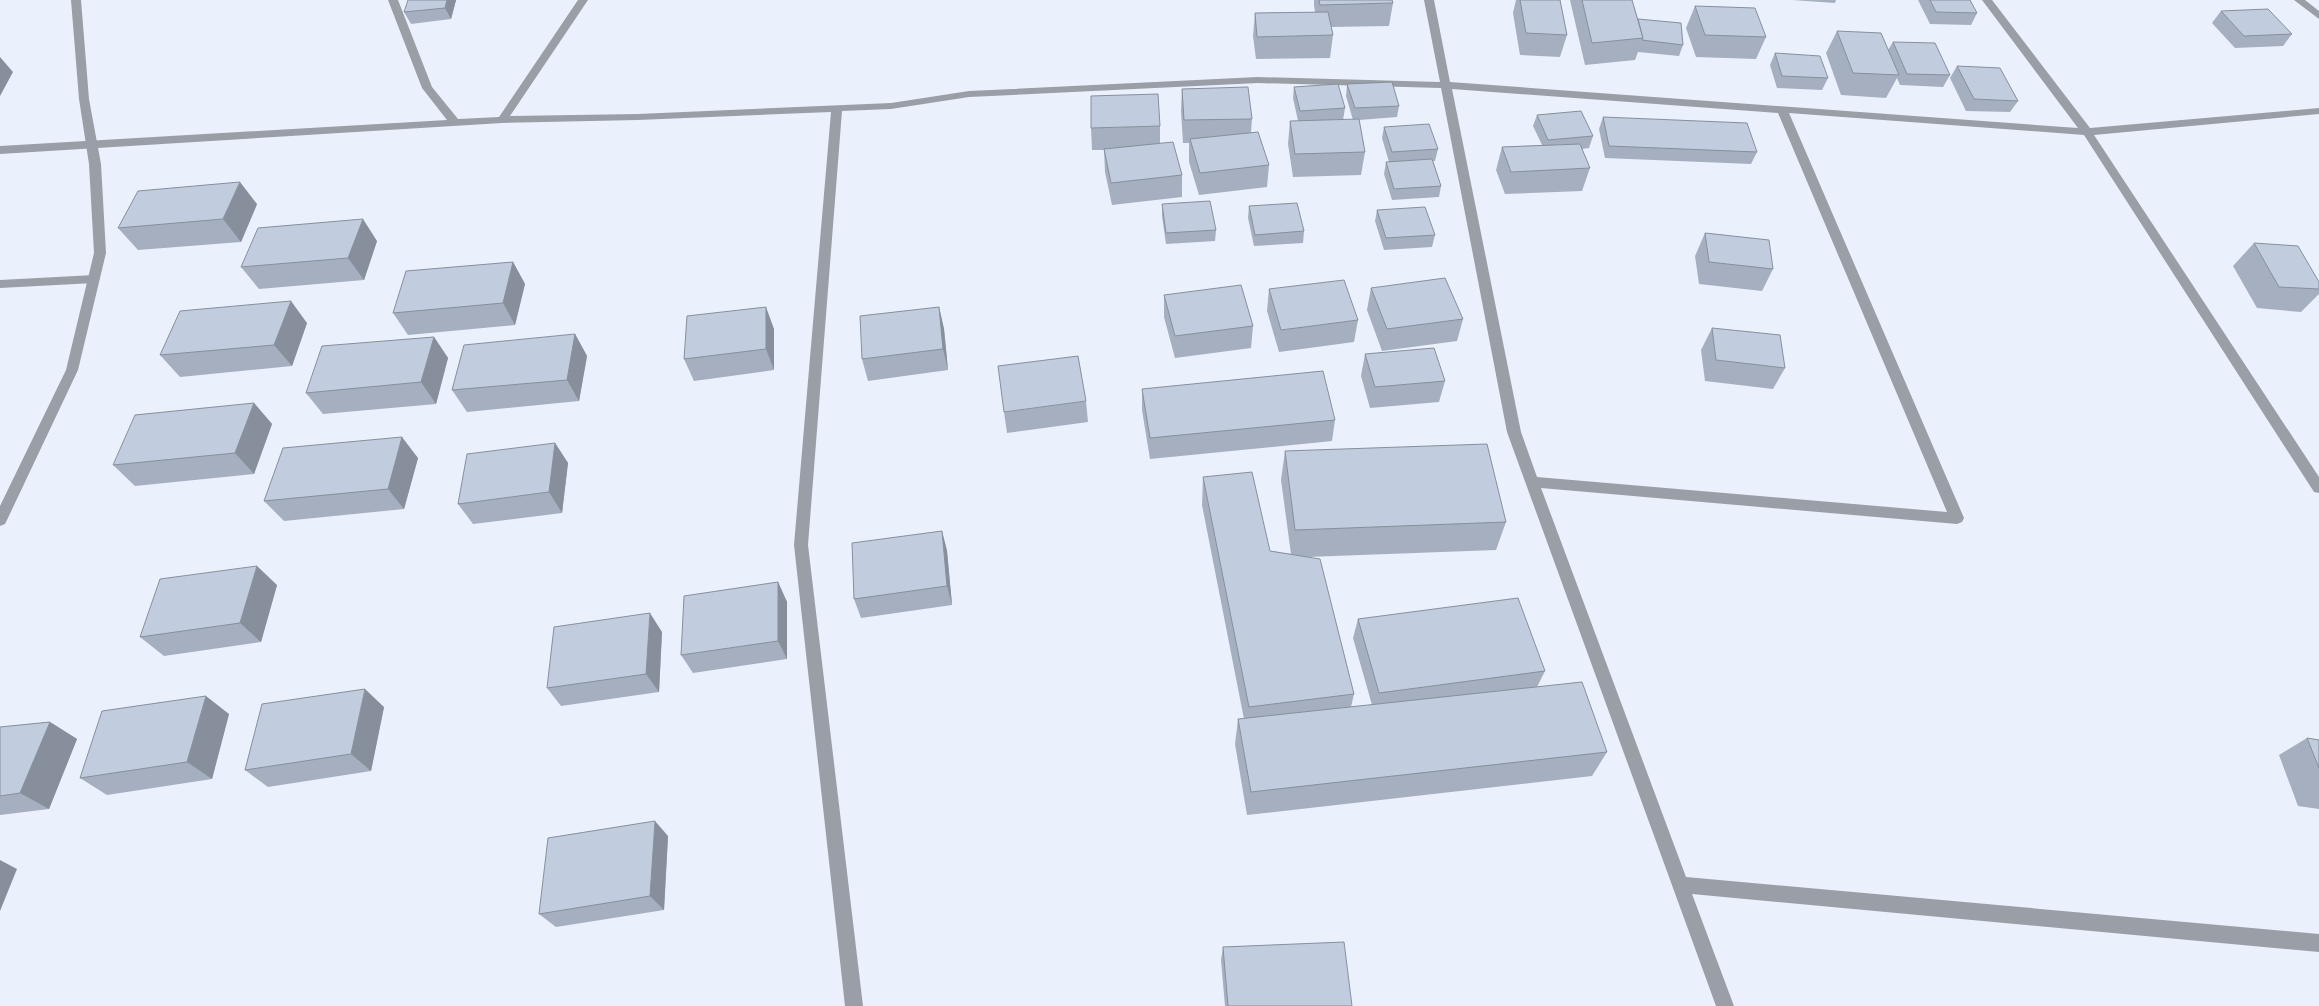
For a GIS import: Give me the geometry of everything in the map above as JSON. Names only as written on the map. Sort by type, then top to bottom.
[{"type":"street","points":[[0,520],[72,370],[100,253],[92,146],[84,99],[76,0]]},
{"type":"street","points":[[393,0],[427,88],[454,122]]},
{"type":"street","points":[[502,120],[583,0]]},
{"type":"street","points":[[1428,0],[1447,84],[1514,432],[1725,1006]]},
{"type":"street","points":[[1987,0],[2087,132],[2319,488]]},
{"type":"street","points":[[2299,0],[2319,16]]},
{"type":"street","points":[[0,150],[92,146],[454,122],[638,117],[892,106],[969,94],[1258,80],[1447,84],[2087,132],[2319,111]]},
{"type":"street","points":[[837,108],[801,545],[854,1006]]},
{"type":"street","points":[[1532,482],[1957,518],[1782,110]]},
{"type":"street","points":[[0,284],[94,279]]},
{"type":"street","points":[[1679,885],[2319,943]]},
{"type":"building","points":[[408,0],[447,0],[445,8],[404,12]]},
{"type":"building","points":[[1319,0],[1392,0],[1393,3],[1320,5]]},
{"type":"building","points":[[1520,0],[1560,0],[1567,35],[1526,33]]},
{"type":"building","points":[[1582,0],[1632,0],[1643,38],[1592,43]]},
{"type":"building","points":[[1930,0],[1970,0],[1977,13],[1936,12]]},
{"type":"building","points":[[1695,6],[1755,8],[1766,37],[1705,35]]},
{"type":"building","points":[[2268,9],[2292,34],[2244,36],[2221,11]]},
{"type":"building","points":[[1328,12],[1333,35],[1257,37],[1255,13]]},
{"type":"building","points":[[1638,19],[1681,23],[1683,45],[1642,40]]},
{"type":"building","points":[[1837,31],[1881,33],[1899,75],[1853,73]]},
{"type":"building","points":[[1893,42],[1935,43],[1950,75],[1907,74]]},
{"type":"building","points":[[1775,53],[1820,56],[1828,78],[1782,76]]},
{"type":"building","points":[[1957,66],[2000,68],[2018,101],[1974,99]]},
{"type":"building","points":[[1392,82],[1399,106],[1355,108],[1347,84]]},
{"type":"building","points":[[1338,84],[1345,108],[1300,111],[1294,87]]},
{"type":"building","points":[[1248,87],[1252,119],[1184,120],[1182,89]]},
{"type":"building","points":[[1158,94],[1160,126],[1091,128],[1091,96]]},
{"type":"building","points":[[1581,111],[1593,136],[1548,140],[1537,115]]},
{"type":"building","points":[[1603,117],[1747,123],[1757,152],[1609,146]]},
{"type":"building","points":[[1359,119],[1365,152],[1295,154],[1290,121]]},
{"type":"building","points":[[1429,124],[1438,149],[1392,152],[1384,127]]},
{"type":"building","points":[[1258,132],[1269,165],[1200,173],[1190,139]]},
{"type":"building","points":[[1173,142],[1182,175],[1111,183],[1104,149]]},
{"type":"building","points":[[1580,144],[1590,168],[1511,172],[1502,147]]},
{"type":"building","points":[[1432,159],[1441,186],[1394,189],[1386,162]]},
{"type":"building","points":[[240,182],[223,219],[118,228],[138,191]]},
{"type":"building","points":[[1210,201],[1216,230],[1166,233],[1162,204]]},
{"type":"building","points":[[1297,203],[1304,231],[1255,235],[1249,206]]},
{"type":"building","points":[[1425,207],[1435,235],[1386,238],[1377,210]]},
{"type":"building","points":[[363,219],[348,258],[241,267],[258,228]]},
{"type":"building","points":[[1705,233],[1769,240],[1773,269],[1709,262]]},
{"type":"building","points":[[2254,243],[2298,246],[2319,282],[2319,289],[2279,287]]},
{"type":"building","points":[[513,262],[503,303],[393,313],[406,271]]},
{"type":"building","points":[[1445,278],[1463,319],[1387,329],[1371,288]]},
{"type":"building","points":[[1344,280],[1358,320],[1281,330],[1269,289]]},
{"type":"building","points":[[1241,285],[1253,326],[1175,336],[1164,295]]},
{"type":"building","points":[[291,301],[274,345],[160,355],[180,311]]},
{"type":"building","points":[[766,307],[766,349],[684,359],[687,316]]},
{"type":"building","points":[[939,307],[943,349],[862,359],[860,316]]},
{"type":"building","points":[[1712,328],[1780,335],[1785,368],[1716,360]]},
{"type":"building","points":[[575,334],[567,380],[452,390],[464,345]]},
{"type":"building","points":[[434,337],[421,382],[306,393],[322,346]]},
{"type":"building","points":[[1434,348],[1445,381],[1375,387],[1365,354]]},
{"type":"building","points":[[1078,356],[1086,401],[1004,412],[998,366]]},
{"type":"building","points":[[1323,371],[1335,420],[1150,438],[1142,389]]},
{"type":"building","points":[[254,403],[235,453],[113,465],[135,415]]},
{"type":"building","points":[[402,437],[388,489],[264,501],[283,448]]},
{"type":"building","points":[[555,443],[549,492],[458,504],[467,454]]},
{"type":"building","points":[[1487,444],[1506,522],[1295,530],[1285,451]]},
{"type":"building","points":[[1252,472],[1270,551],[1320,559],[1354,694],[1249,707],[1203,477]]},
{"type":"building","points":[[942,531],[947,586],[854,599],[852,543]]},
{"type":"building","points":[[257,566],[240,623],[140,637],[160,579]]},
{"type":"building","points":[[778,582],[778,641],[681,655],[684,596]]},
{"type":"building","points":[[1518,598],[1545,671],[1379,693],[1358,619]]},
{"type":"building","points":[[650,613],[646,674],[547,688],[554,627]]},
{"type":"building","points":[[1582,682],[1607,752],[1251,792],[1238,719]]},
{"type":"building","points":[[365,689],[351,754],[245,770],[262,704]]},
{"type":"building","points":[[206,696],[187,762],[80,778],[102,711]]},
{"type":"building","points":[[50,722],[20,793],[0,796],[0,727]]},
{"type":"building","points":[[2307,738],[2319,740],[2319,768]]},
{"type":"building","points":[[655,821],[650,896],[539,914],[548,838]]},
{"type":"building","points":[[1344,942],[1352,1006],[1228,1006],[1223,947]]}]
